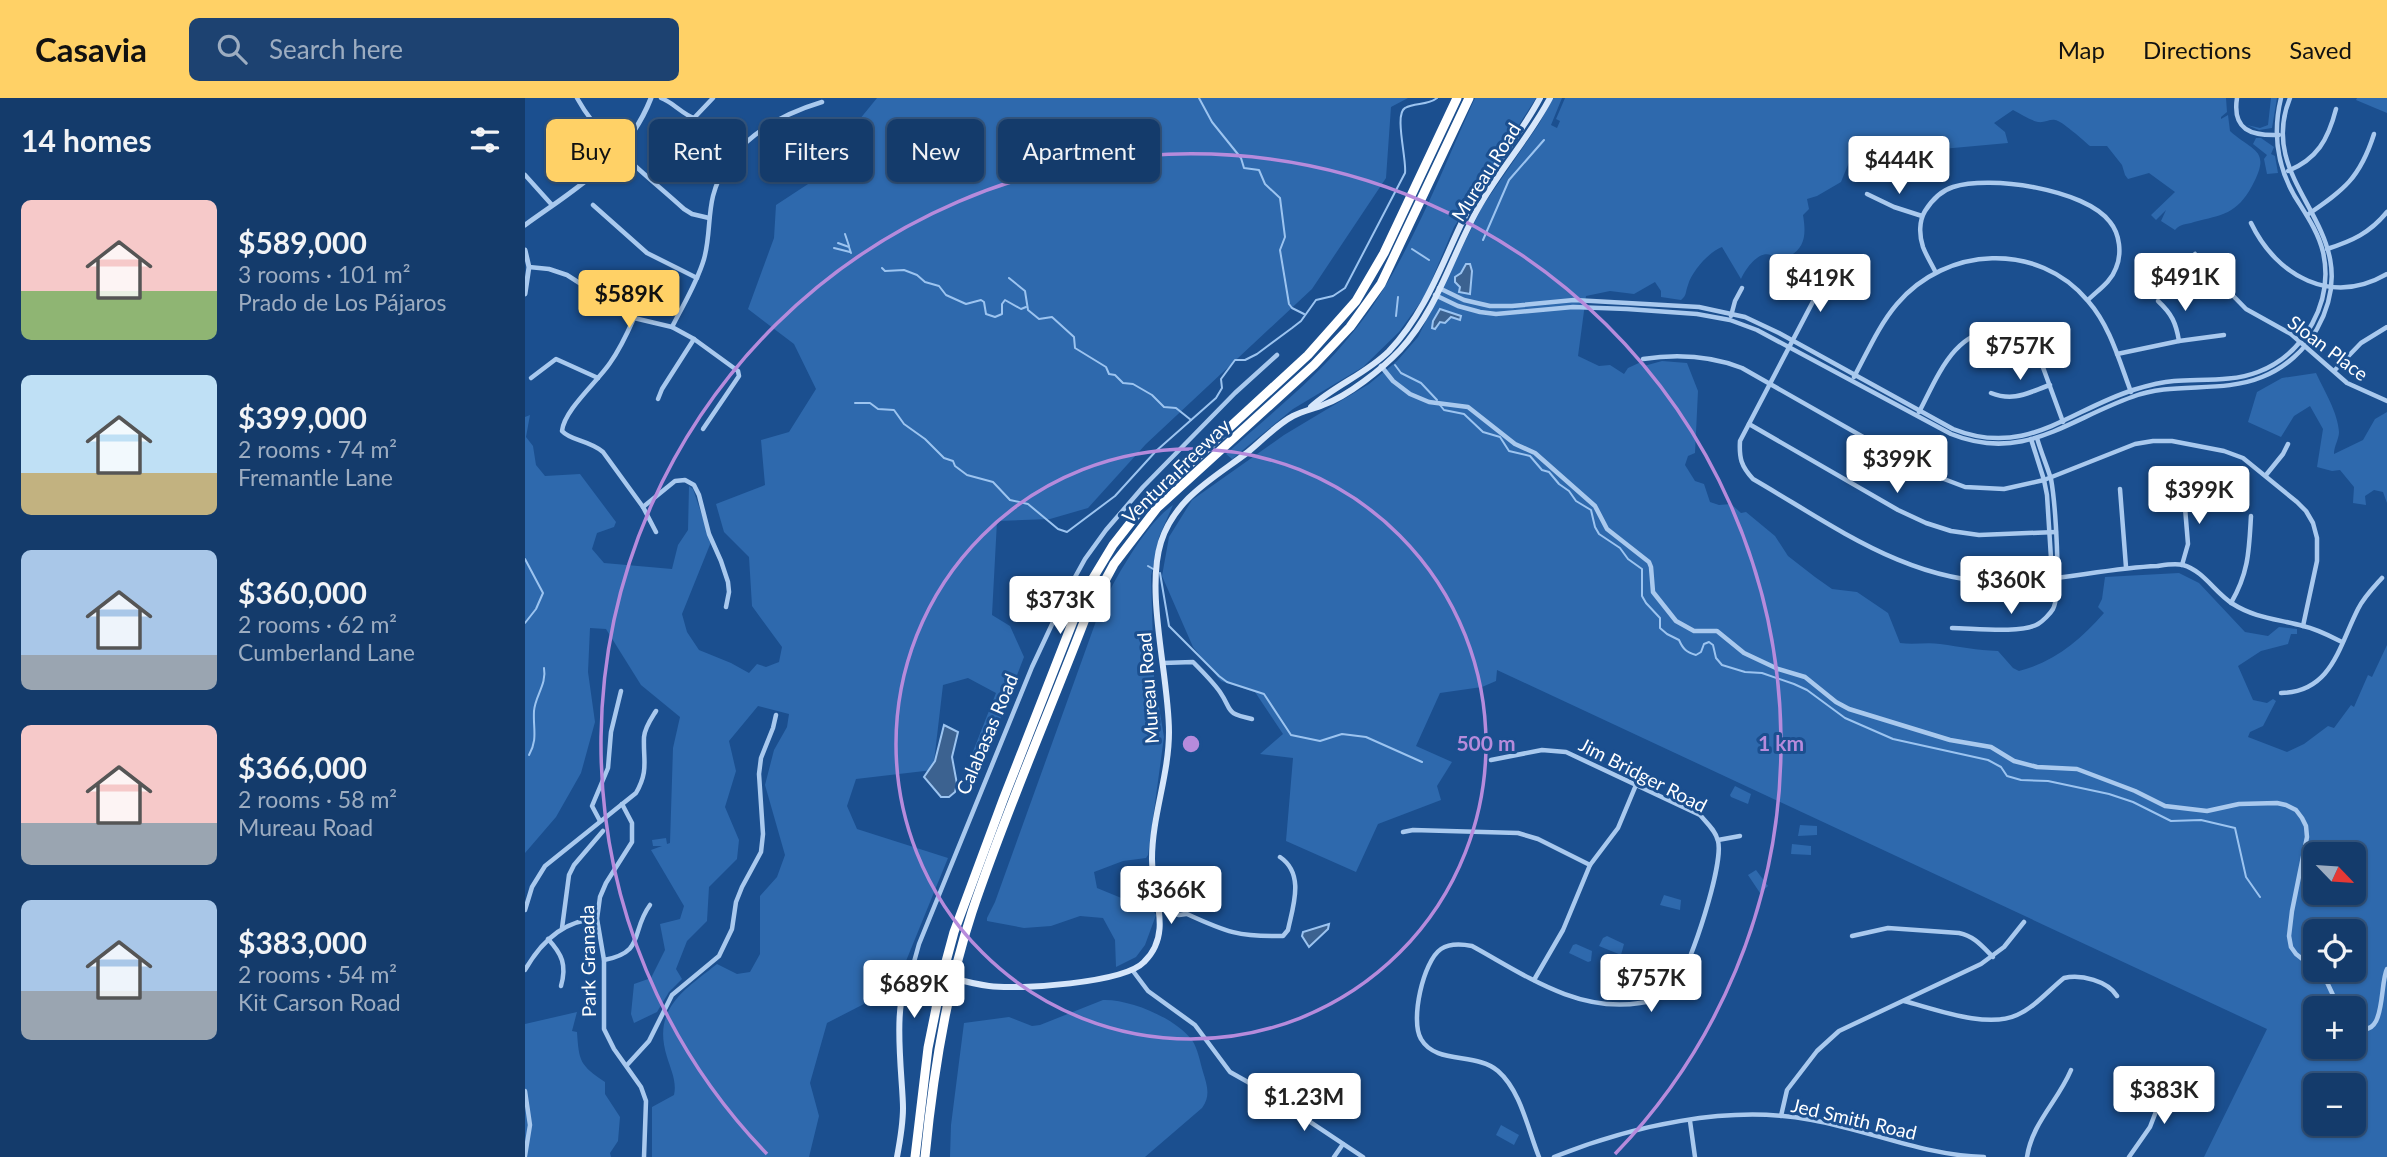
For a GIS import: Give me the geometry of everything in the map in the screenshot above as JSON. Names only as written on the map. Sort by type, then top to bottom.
[{"type":"highway","name":"Ventura Freeway","points":[[915,1157],[928,1048],[954,932],[1084,593],[1113,545],[1143,508],[1308,355],[1356,301],[1384,253],[1457,98]]},
{"type":"highway","name":"Ventura Freeway","points":[[925,1157],[946,1010],[972,913],[1099,589],[1128,542],[1157,508],[1335,345],[1367,306],[1391,265],[1469,98]]},
{"type":"main road","name":"Mureau Road","points":[[1435,291],[1474,199],[1540,98]]},
{"type":"main road","name":"Mureau Road","points":[[1133,971],[1144,963],[1155,948],[1160,933],[1160,909],[1152,862],[1169,737],[1156,570],[1162,540],[1172,519],[1199,486],[1249,451],[1282,423],[1310,408],[1324,405],[1380,364],[1413,334],[1480,204],[1538,119],[1549,98]]},
{"type":"main road","points":[[915,970],[994,987],[1023,987],[1103,978],[1133,971]]},
{"type":"main road","name":"Calabasas Road","points":[[897,1157],[903,1111],[901,1002],[906,979],[915,970]]},
{"type":"street","points":[[577,98],[590,119]]},
{"type":"street","points":[[635,130],[651,98]]},
{"type":"street","points":[[661,98],[671,101],[687,116],[694,118],[713,98]]},
{"type":"street","points":[[2237,98],[2236,117],[2241,125],[2258,134],[2280,135]]},
{"type":"street","points":[[1435,291],[1464,308],[1490,313],[1573,307],[1731,317],[1761,324],[1918,413],[1951,435],[2002,445],[2033,436],[2131,394],[2171,387],[2248,382],[2278,369],[2303,344],[2322,317],[2328,285],[2326,249],[2310,213],[2286,172],[2278,111],[2281,98]]},
{"type":"street","points":[[2280,135],[2290,98]]},
{"type":"street","points":[[672,327],[697,278],[721,173],[745,142],[760,131],[822,102]]},
{"type":"street","points":[[2286,172],[2312,158],[2321,147],[2336,109]]},
{"type":"street","points":[[2310,213],[2349,184],[2374,134]]},
{"type":"street","points":[[635,165],[684,209],[709,218]]},
{"type":"street","points":[[525,175],[552,205]]},
{"type":"street","points":[[525,225],[585,182]]},
{"type":"street","points":[[1935,271],[1923,248],[1920,233],[1922,216],[1931,201],[1941,192],[1968,184],[2024,185],[2049,190],[2079,201],[2110,221],[2120,252],[2116,268],[2109,281],[2088,300]]},
{"type":"street","points":[[1867,194],[1922,216]]},
{"type":"street","points":[[593,205],[647,253],[697,278]]},
{"type":"street","points":[[2326,249],[2358,239],[2375,227],[2387,212]]},
{"type":"street","points":[[2251,223],[2283,267],[2296,277],[2328,285],[2358,286],[2371,283],[2387,274]]},
{"type":"street","points":[[525,250],[529,268],[525,294]]},
{"type":"street","name":"Sloan Place","points":[[2196,254],[2203,265],[2246,309],[2281,327],[2353,387],[2387,401]]},
{"type":"street","points":[[1854,378],[1896,304],[1916,285],[1935,271],[1964,261],[1989,257],[2031,263],[2054,273],[2076,288],[2102,318],[2131,394]]},
{"type":"street","points":[[529,268],[549,269],[567,275],[634,318],[672,327],[694,339],[740,373],[703,429]]},
{"type":"street","points":[[1829,271],[1740,441],[1739,457],[1752,479],[1899,562],[1937,575],[1972,582],[2014,582],[2126,567],[2182,565],[2199,573],[2231,603],[2247,612],[2270,620],[2303,626],[2342,642]]},
{"type":"street","points":[[1731,317],[1742,288]]},
{"type":"street","points":[[2158,301],[2171,314],[2179,341]]},
{"type":"street","points":[[1731,317],[1854,378]]},
{"type":"street","points":[[634,318],[620,348],[563,423],[562,431],[567,436],[595,445],[603,452],[643,507],[656,532]]},
{"type":"street","points":[[2334,371],[2361,343],[2387,327]]},
{"type":"street","points":[[1918,413],[1959,344],[1976,334],[2000,332],[2021,339],[2041,362],[2063,424]]},
{"type":"street","points":[[2117,354],[2224,335]]},
{"type":"street","points":[[658,399],[694,339]]},
{"type":"street","name":"Calabasas Road","points":[[915,970],[914,962],[919,944],[966,826],[1045,638],[1080,569],[1106,530],[1143,487],[1235,393],[1277,355]]},
{"type":"street","points":[[1643,359],[1658,356],[1709,358],[1742,368],[1923,471],[1948,482],[1989,490],[2047,479],[2135,444],[2162,441],[2243,458],[2306,510],[2317,538],[2317,561],[2303,626]]},
{"type":"street","points":[[531,378],[556,359],[598,378]]},
{"type":"street","points":[[1380,364],[1401,388],[1439,404],[1468,408],[1515,444],[1542,458],[1595,506],[1607,529],[1649,562],[1653,592],[1676,621],[1694,631],[1717,631],[1744,653],[1777,669],[1805,677],[1849,709],[1950,740],[1991,747],[2014,761],[2037,767],[2077,769],[2135,791],[2165,806],[2207,811],[2239,804],[2277,803],[2295,810],[2306,826],[2307,837],[2289,936],[2291,947],[2303,959]]},
{"type":"street","points":[[1990,393],[2014,398],[2050,385]]},
{"type":"street","points":[[1749,424],[1898,510],[1926,523],[1951,531],[1979,535],[2053,532]]},
{"type":"street","points":[[1952,628],[2019,628],[2036,625],[2053,609],[2057,597],[2056,578],[2052,574],[2053,532],[2047,479],[2033,436]]},
{"type":"street","points":[[2266,475],[2288,444]]},
{"type":"street","points":[[643,507],[675,481],[685,480],[694,485],[728,582],[726,607]]},
{"type":"street","points":[[2182,565],[2188,544],[2183,483]]},
{"type":"street","points":[[2120,489],[2126,567]]},
{"type":"street","points":[[2231,603],[2242,584],[2248,562],[2251,516]]},
{"type":"street","points":[[2281,692],[2304,689],[2315,684],[2330,668],[2360,606],[2382,578]]},
{"type":"street","points":[[1163,663],[1193,662],[1221,694],[1228,710],[1238,716],[1252,719]]},
{"type":"street","points":[[600,821],[592,806],[608,768],[611,732],[621,691]]},
{"type":"street","points":[[525,910],[533,887],[545,866],[636,793],[646,766],[644,735],[656,710]]},
{"type":"street","points":[[627,1065],[649,1041],[672,995],[719,956],[729,937],[742,887],[761,852],[763,834],[759,774],[761,758],[776,715]]},
{"type":"street","name":"Jim Bridger Road","points":[[1491,760],[1542,750],[1559,750],[1700,815],[1710,825],[1718,840]]},
{"type":"street","points":[[1534,980],[1563,930],[1590,865],[1615,835],[1636,785]]},
{"type":"street","name":"Park Granada","points":[[622,804],[632,823],[632,842],[606,883],[600,897],[597,919],[604,960],[604,1029],[614,1049],[641,1087],[646,1101],[644,1157]]},
{"type":"street","points":[[562,928],[569,876],[574,865],[603,831]]},
{"type":"street","points":[[1403,832],[1518,833],[1538,839],[1590,865]]},
{"type":"street","points":[[1539,1157],[1515,1096],[1505,1079],[1485,1063],[1444,1054],[1426,1045],[1416,1028],[1416,1019],[1427,967],[1441,949],[1452,945],[1472,946],[1558,993],[1585,1002],[1641,1003],[1664,994],[1674,986],[1688,962],[1717,868],[1718,840],[1740,836]]},
{"type":"street","points":[[1160,909],[1179,915],[1187,914],[1227,932],[1252,937],[1283,936],[1288,930],[1296,883],[1286,861],[1280,857]]},
{"type":"street","points":[[604,960],[623,955],[632,948],[642,916],[650,905]]},
{"type":"street","points":[[525,970],[527,962],[562,928],[579,921],[597,919]]},
{"type":"street","points":[[1781,1116],[1787,1090],[1828,1040],[1839,1031],[1993,957],[2024,922]]},
{"type":"street","points":[[1852,936],[1888,928],[1959,933],[1979,942],[1993,957]]},
{"type":"street","points":[[548,939],[564,960],[561,986]]},
{"type":"street","points":[[2366,1029],[2375,1022],[2382,1004],[2383,979],[2387,969]]},
{"type":"street","points":[[1133,971],[1148,991],[1195,1025],[1230,1072],[1363,1157]]},
{"type":"street","points":[[1903,1001],[1993,1020],[2019,1015],[2064,978],[2073,976],[2091,979],[2113,989],[2117,996]]},
{"type":"street","points":[[2027,1157],[2034,1131],[2062,1090],[2071,1070]]},
{"type":"street","points":[[2129,1157],[2150,1127],[2169,1078]]},
{"type":"street","points":[[525,1091],[530,1125],[525,1156]]},
{"type":"street","name":"Jed Smith Road","points":[[1555,1157],[1607,1137],[1650,1126],[1738,1115],[1811,1119],[1943,1156],[1984,1157]]},
{"type":"street","points":[[1690,1121],[1695,1157]]},
{"type":"street","points":[[1334,1157],[1343,1144]]},
{"type":"shaded area","points":[[877,98],[1408,98],[1391,107],[1386,178],[1312,289],[1146,444],[1088,508],[1050,519],[997,521],[992,615],[1010,626],[1024,657],[979,774],[972,754],[996,693],[968,678],[943,685],[933,770],[856,779],[847,806],[857,829],[948,858],[895,988],[827,1023],[810,1083],[819,1116],[809,1157],[652,1157],[652,1107],[674,1095],[675,1090],[663,1040],[667,1014],[682,993],[717,964],[737,974],[750,972],[760,954],[760,896],[777,877],[785,855],[765,785],[774,750],[787,727],[789,714],[758,706],[729,741],[736,771],[725,807],[739,840],[737,859],[709,887],[707,921],[687,941],[676,969],[682,979],[669,992],[657,1012],[634,1023],[631,1014],[634,984],[651,978],[665,950],[660,924],[680,919],[684,906],[651,850],[662,846],[653,846],[652,840],[666,838],[667,844],[670,843],[673,748],[680,717],[641,685],[606,629],[590,628],[588,672],[595,722],[581,773],[556,817],[525,853],[525,417],[530,415],[526,437],[533,446],[536,465],[545,476],[580,474],[616,522],[614,527],[597,533],[592,549],[604,563],[672,569],[678,545],[688,530],[689,486],[693,489],[711,542],[682,614],[687,632],[699,650],[749,673],[757,664],[766,667],[779,662],[782,647],[752,606],[749,557],[724,532],[716,504],[765,485],[761,440],[789,432],[816,389],[794,344],[748,309],[774,238],[776,205],[811,182],[873,182],[873,119],[860,119]]},
{"type":"shaded area","points":[[1475,98],[1536,98],[1454,227],[1425,296],[1399,332],[1363,367],[1293,409],[1232,459],[1226,454],[1325,364],[1372,306],[1406,250]]},
{"type":"shaded area","points":[[1553,98],[1562,98],[1551,125],[1557,128],[1560,121],[1556,119],[1565,98],[2226,98],[2227,112],[2221,119],[2228,115],[2230,131],[2257,152],[2260,165],[2252,186],[2241,202],[2221,215],[2182,225],[2175,230],[2161,221],[2166,210],[2156,220],[2151,215],[2175,192],[2149,173],[2128,179],[2122,165],[2107,146],[2090,146],[2058,121],[2038,122],[2013,110],[1994,123],[2005,132],[2008,143],[1898,153],[1854,150],[1841,182],[1807,199],[1809,209],[1803,215],[1804,237],[1795,253],[1781,260],[1771,255],[1761,255],[1749,266],[1741,279],[1722,247],[1697,268],[1681,300],[1661,297],[1661,291],[1655,282],[1634,294],[1610,291],[1586,296],[1578,356],[1599,366],[1610,365],[1624,374],[1628,368],[1641,362],[1644,366],[1662,361],[1687,363],[1698,391],[1695,453],[1688,456],[1685,465],[1695,481],[1704,484],[1710,502],[1719,505],[1731,504],[1741,513],[1746,512],[1775,536],[1788,556],[1815,577],[1832,589],[1857,592],[1888,613],[1900,643],[1935,643],[1998,651],[2019,671],[2056,656],[2104,613],[2098,607],[2105,577],[2179,573],[2199,583],[2245,632],[2268,636],[2279,627],[2297,629],[2297,634],[2291,634],[2288,644],[2261,651],[2238,666],[2253,700],[2267,703],[2273,699],[2276,701],[2263,726],[2250,732],[2248,737],[2287,752],[2304,744],[2328,726],[2334,728],[2351,705],[2354,707],[2368,675],[2372,677],[2387,645],[2387,1157],[2204,1157],[2267,1029],[1497,670],[1496,681],[1482,687],[1440,693],[1416,746],[1452,762],[1437,786],[1441,800],[1378,824],[1356,872],[1286,841],[1293,758],[1260,754],[1283,734],[1255,692],[1221,681],[1193,647],[1162,576],[1169,537],[1192,500],[1284,435],[1369,384],[1397,361],[1418,337],[1482,207],[1539,124]]},
{"type":"shaded area","points":[[2271,98],[2277,98],[2272,128],[2259,130],[2247,125],[2260,128],[2268,125]]},
{"type":"shaded area","points":[[2387,98],[2387,113],[2356,100]]},
{"type":"shaded area","points":[[2256,138],[2261,138],[2274,147],[2271,154],[2275,156],[2278,173],[2267,174],[2264,159],[2267,155],[2253,144]]},
{"type":"shaded area","points":[[1466,264],[1470,264],[1472,271],[1470,294],[1459,292],[1460,287],[1455,282],[1455,277]]},
{"type":"shaded area","points":[[1440,309],[1461,316],[1460,320],[1451,317],[1445,323],[1440,322],[1435,329],[1432,328]]},
{"type":"shaded area","points":[[2316,373],[2338,425],[2339,435],[2334,454],[2363,440],[2375,419],[2387,412],[2387,503],[2383,492],[2374,490],[2365,496],[2366,505],[2353,503],[2354,487],[2340,470],[2317,467],[2323,429],[2310,406],[2294,416],[2281,437],[2248,422],[2257,392],[2282,378]]},
{"type":"shaded area","points":[[1173,505],[1159,537],[1151,576],[1154,677],[1164,737],[1148,855],[1146,858],[1123,861],[1094,872],[1097,888],[1153,911],[1156,915],[1145,945],[1136,957],[1116,967],[1115,940],[1103,918],[1080,916],[1051,926],[1024,928],[987,921],[987,918],[1100,610],[1122,568],[1142,538]]},
{"type":"shaded area","points":[[944,725],[958,732],[952,757],[957,784],[955,792],[949,797],[941,797],[924,777],[935,761]]},
{"type":"shaded area","points":[[1735,786],[1751,794],[1748,804],[1731,797]]},
{"type":"shaded area","points":[[1800,825],[1817,826],[1817,835],[1798,836]]},
{"type":"shaded area","points":[[1792,844],[1811,846],[1811,855],[1791,854]]},
{"type":"shaded area","points":[[1756,870],[1768,886],[1760,893],[1748,875]]},
{"type":"shaded area","points":[[1664,895],[1681,900],[1680,910],[1660,905]]},
{"type":"shaded area","points":[[1329,924],[1328,929],[1309,947],[1302,936],[1303,932]]},
{"type":"shaded area","points":[[1607,936],[1624,944],[1621,955],[1599,946]]},
{"type":"shaded area","points":[[1576,944],[1592,951],[1591,961],[1569,953]]},
{"type":"shaded area","points":[[1652,961],[1668,973],[1664,981],[1648,971],[1647,967]]},
{"type":"shaded area","points":[[1103,1000],[1126,1003],[1151,1011],[1175,1024],[1192,1040],[1207,1086],[1207,1099],[1202,1108],[1145,1157],[950,1157],[951,1125],[964,1023],[1009,1017],[1032,1026],[1040,1025]]},
{"type":"shaded area","points":[[577,1012],[572,1031],[577,1032],[580,1057],[590,1071],[605,1082],[605,1094],[620,1117],[618,1141],[610,1153],[611,1157],[525,1157],[525,1024]]},
{"type":"shaded area","points":[[1501,1125],[1519,1135],[1514,1145],[1496,1135]]},
{"type":"waterway","points":[[1199,98],[1212,122],[1241,158],[1244,168],[1259,170],[1265,184],[1280,198],[1285,237],[1280,250],[1289,304],[1304,314]]},
{"type":"waterway","points":[[855,403],[870,403],[878,409],[894,410],[904,424],[967,475],[993,482],[1010,500],[1028,504],[1058,529],[1067,532],[1115,496],[1156,451],[1216,398],[1222,388],[1221,379],[1235,360],[1245,360],[1257,354],[1301,321],[1316,300],[1333,296],[1345,288],[1405,173],[1402,112],[1409,106],[1437,98]]},
{"type":"waterway","points":[[1483,240],[1509,180],[1544,140]]},
{"type":"waterway","points":[[845,234],[849,246]]},
{"type":"waterway","points":[[838,243],[849,247],[851,253]]},
{"type":"waterway","points":[[834,248],[850,252]]},
{"type":"waterway","points":[[1412,249],[1429,260]]},
{"type":"waterway","points":[[882,268],[885,271],[904,270],[917,275],[925,282],[939,286],[946,295],[966,304],[981,300],[984,302],[986,314],[995,317],[1002,314],[1005,300],[1021,309],[1026,307]]},
{"type":"waterway","points":[[1009,278],[1025,291],[1028,310],[1039,319],[1052,317],[1074,337],[1075,348],[1106,367],[1109,374],[1115,375],[1123,383],[1133,384],[1152,395],[1164,407],[1176,408],[1191,420]]},
{"type":"waterway","points":[[1396,316],[1398,297]]},
{"type":"waterway","points":[[1395,365],[1401,373],[1421,383],[1437,400]]},
{"type":"waterway","points":[[1440,405],[1444,410],[1464,414],[1483,432],[1500,437],[1509,451],[1530,456],[1542,470],[1549,472],[1569,491],[1576,501],[1591,510],[1599,534],[1620,548],[1628,559],[1642,569],[1642,596],[1660,618],[1660,628],[1679,640],[1687,651],[1696,655],[1701,652],[1704,644],[1709,642],[1722,665],[1745,672],[1762,673],[1794,684],[1807,690],[1845,718],[1893,739],[1988,760],[2001,767],[2007,776],[2021,780],[2048,781],[2109,794],[2133,802],[2171,821],[2201,820],[2235,828],[2246,877],[2260,897]]},
{"type":"waterway","points":[[525,559],[543,593],[536,609],[525,623]]},
{"type":"waterway","points":[[1148,566],[1155,570]]},
{"type":"waterway","points":[[1160,573],[1169,626],[1227,682],[1264,694],[1291,735],[1320,741],[1342,734],[1366,737],[1422,762]]},
{"type":"waterway","points":[[529,755],[534,739],[535,706],[544,679],[544,668]]}]
